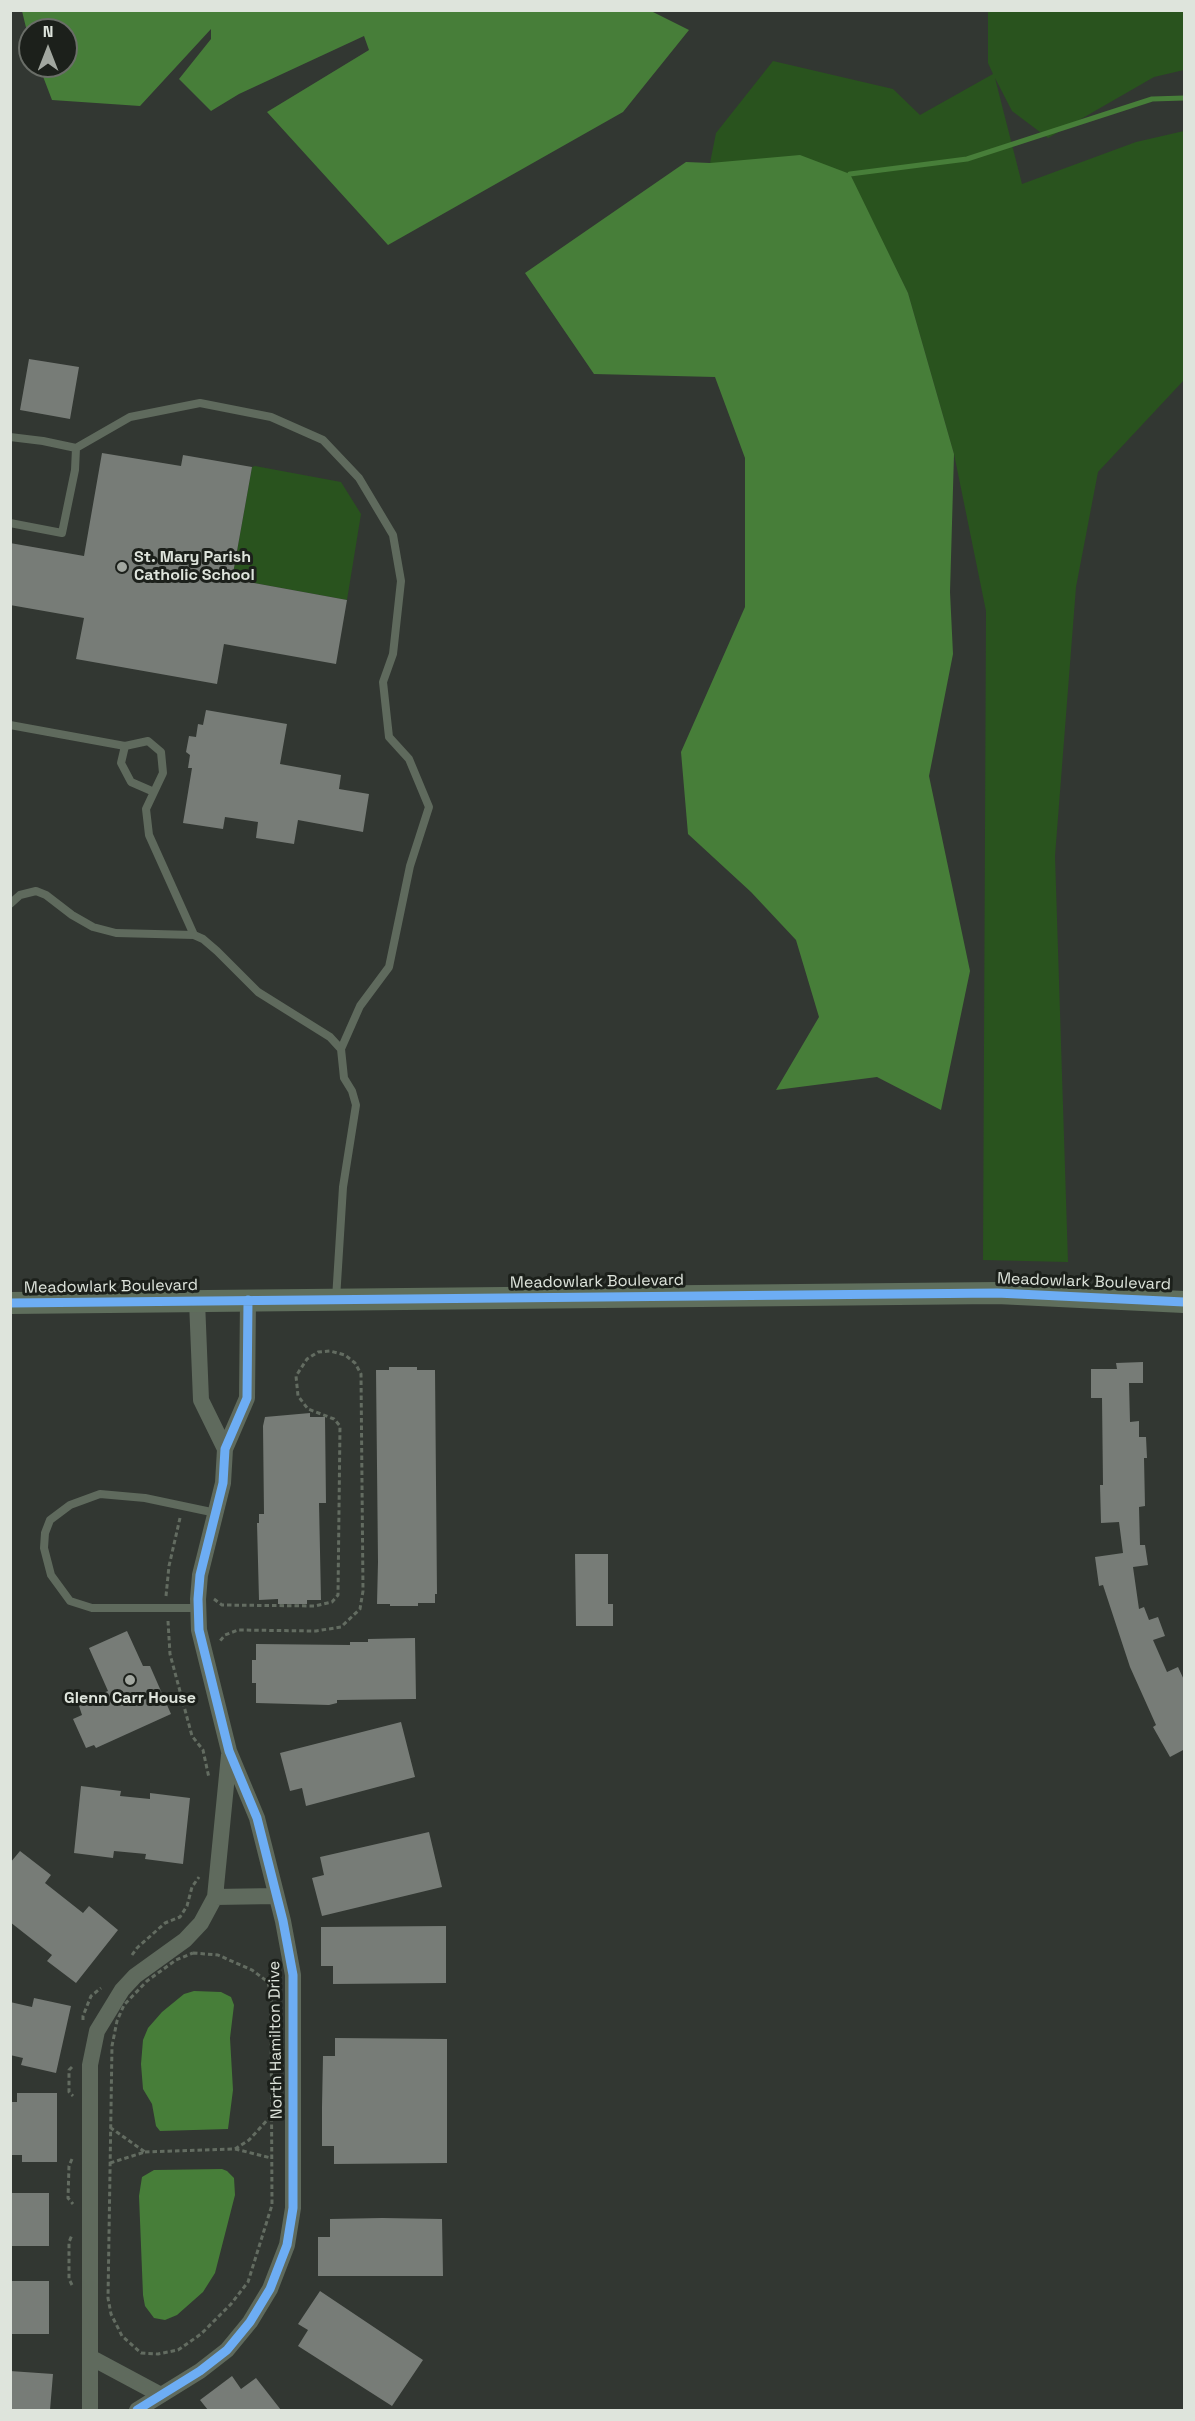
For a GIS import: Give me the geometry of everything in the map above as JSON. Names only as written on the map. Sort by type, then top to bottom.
[{"type":"street","name":"Meadowlark Boulevard","points":[[10,1303],[998,1293],[1185,1302]]},
{"type":"street","name":"North Hamilton Drive","points":[[137,2410],[200,2370],[226,2350],[250,2322],[270,2289],[287,2245],[293,2208],[293,1975],[256,1818],[229,1751],[199,1630],[200,1575],[223,1483],[225,1449],[247,1398],[248,1300]]},
{"type":"street","name":"North Hamilton Drive","points":[[197,1301],[201,1400],[225,1449]]},
{"type":"street","name":"North Hamilton Drive","points":[[90,2410],[90,2065],[97,2031],[122,1990],[135,1976],[185,1940],[201,1923],[215,1897],[229,1751]]},
{"type":"street","points":[[215,1897],[276,1896]]},
{"type":"street","points":[[90,2357],[161,2395]]},
{"type":"lane","points":[[10,437],[76,448],[130,417],[200,403],[271,417],[323,440],[359,477],[393,535],[401,581],[393,654],[383,682],[389,737],[409,759],[429,807],[410,866],[389,967],[360,1006],[341,1049],[344,1078],[356,1105],[343,1187],[336,1299]]},
{"type":"lane","points":[[10,522],[62,532],[75,470],[76,448]]},
{"type":"lane","points":[[10,726],[125,746],[148,741],[161,752],[163,773],[146,809],[149,835],[194,935]]},
{"type":"lane","points":[[125,746],[121,763],[131,782],[154,792]]},
{"type":"lane","points":[[10,904],[20,895],[36,891],[46,895],[72,915],[93,927],[116,933],[194,935],[203,939],[217,951],[258,992],[330,1037],[341,1049]]},
{"type":"lane","points":[[198,1608],[92,1608],[70,1601],[51,1575],[44,1548],[45,1533],[50,1520],[70,1505],[100,1494],[145,1498],[216,1513]]},
{"type":"path","points":[[213,1598],[222,1605],[315,1606],[332,1602],[338,1595],[339,1426],[334,1419],[308,1408],[298,1396],[296,1376],[307,1359],[318,1352],[330,1351],[345,1355],[355,1363],[361,1374],[363,1591],[360,1609],[341,1627],[316,1630],[238,1630],[225,1635],[218,1644]]},
{"type":"path","points":[[183,1506],[165,1592],[170,1654],[192,1736],[203,1750],[209,1781]]},
{"type":"path","points":[[131,1957],[136,1948],[165,1923],[180,1917],[187,1906],[192,1887],[200,1876]]},
{"type":"path","points":[[193,1953],[218,1955],[252,1970],[268,1983],[271,1996],[272,2205],[248,2282],[231,2304],[201,2334],[178,2350],[158,2354],[141,2353],[122,2336],[111,2314],[108,2298],[111,2128],[112,2046],[117,2021],[124,2004],[147,1981],[176,1960],[193,1953]]},
{"type":"path","points":[[84,2024],[83,2016],[92,1996],[108,1982]]},
{"type":"path","points":[[73,2097],[69,2092],[69,2070],[74,2065]]},
{"type":"path","points":[[235,2149],[249,2140],[271,2116]]},
{"type":"path","points":[[111,2128],[145,2152]]},
{"type":"path","points":[[110,2163],[145,2152],[235,2149],[271,2158]]},
{"type":"path","points":[[74,2157],[69,2166],[68,2198],[77,2210]]},
{"type":"path","points":[[74,2291],[69,2279],[69,2242],[75,2228]]},
{"type":"shaded area","points":[[649,10],[689,30],[623,112],[388,245],[267,112],[369,50],[364,36],[239,94],[211,111],[179,79],[211,39],[211,29],[140,106],[52,100],[44,78],[78,78],[78,18],[24,18],[22,11]]},
{"type":"shaded area","points":[[988,11],[1184,11],[1184,70],[1154,77],[1048,138],[1012,111],[995,78],[1022,184],[1136,142],[1184,131],[1184,380],[1098,472],[1076,587],[1055,856],[1068,1262],[983,1260],[986,611],[954,454],[908,293],[851,178],[710,163],[716,133],[773,61],[893,89],[920,115],[993,74],[988,63]]},
{"type":"shaded area","points":[[800,155],[850,174],[908,293],[954,454],[950,592],[953,654],[929,776],[970,971],[941,1110],[877,1077],[776,1090],[819,1017],[796,940],[751,892],[688,834],[681,752],[745,607],[745,458],[715,377],[594,374],[525,273],[686,162],[710,163]]},
{"type":"shaded area","points":[[252,467],[341,482],[361,514],[347,600],[232,579]]},
{"type":"shaded area","points":[[194,1991],[221,1992],[231,1997],[234,2005],[230,2038],[233,2090],[228,2129],[160,2131],[156,2126],[152,2104],[143,2089],[141,2064],[143,2040],[148,2028],[162,2012],[184,1994]]},
{"type":"shaded area","points":[[222,2169],[234,2178],[235,2195],[215,2273],[203,2292],[177,2315],[165,2320],[154,2318],[145,2306],[143,2295],[139,2196],[142,2177],[154,2170]]},
{"type":"building","points":[[29,359],[79,367],[70,419],[20,410]]},
{"type":"building","name":"St. Mary Parish Catholic School","points":[[102,453],[181,466],[183,455],[252,467],[232,579],[347,600],[336,664],[224,644],[217,684],[76,659],[84,618],[10,605],[10,543],[84,556]]},
{"type":"building","points":[[206,710],[287,724],[280,764],[341,775],[339,789],[369,794],[363,832],[298,820],[294,844],[256,838],[258,822],[225,817],[223,829],[183,823],[192,768],[188,768],[190,755],[186,752],[189,736],[196,737],[198,724],[203,725]]},
{"type":"building","points":[[1143,1362],[1143,1383],[1129,1383],[1130,1422],[1139,1421],[1139,1437],[1146,1437],[1145,1506],[1139,1507],[1140,1545],[1145,1545],[1148,1565],[1133,1567],[1139,1609],[1144,1607],[1149,1620],[1158,1617],[1165,1636],[1153,1640],[1167,1672],[1178,1667],[1185,1682],[1185,1749],[1170,1757],[1153,1727],[1156,1725],[1130,1667],[1103,1585],[1099,1586],[1095,1557],[1123,1553],[1119,1522],[1101,1523],[1102,1398],[1091,1398],[1091,1369],[1117,1369],[1116,1363]]},
{"type":"building","points":[[389,1367],[417,1367],[417,1370],[435,1370],[437,1594],[435,1594],[435,1603],[418,1603],[418,1606],[377,1604],[376,1370],[389,1370]]},
{"type":"building","points":[[310,1413],[310,1417],[325,1417],[326,1503],[319,1503],[321,1600],[307,1600],[307,1604],[278,1604],[278,1599],[259,1600],[257,1523],[259,1523],[259,1514],[264,1514],[263,1426],[265,1417]]},
{"type":"building","points":[[575,1554],[608,1554],[608,1604],[613,1604],[613,1626],[576,1626]]},
{"type":"building","name":"Glenn Carr House","points":[[127,1631],[143,1666],[150,1666],[171,1714],[96,1748],[94,1745],[86,1748],[73,1719],[82,1715],[78,1703],[108,1691],[89,1648]]},
{"type":"building","points":[[415,1638],[416,1699],[337,1700],[337,1703],[329,1705],[256,1703],[256,1683],[252,1683],[252,1660],[256,1660],[256,1644],[350,1645],[350,1642],[368,1642],[368,1639]]},
{"type":"building","points":[[401,1722],[415,1777],[306,1806],[302,1788],[290,1791],[280,1753]]},
{"type":"building","points":[[81,1786],[121,1791],[120,1796],[150,1799],[150,1793],[190,1798],[183,1864],[145,1859],[146,1854],[114,1851],[113,1858],[74,1853]]},
{"type":"building","points":[[429,1832],[442,1887],[322,1916],[312,1878],[324,1875],[320,1857]]},
{"type":"building","points":[[20,1851],[51,1875],[45,1883],[83,1913],[89,1906],[118,1930],[76,1983],[47,1961],[52,1955],[10,1922],[10,1863]]},
{"type":"building","points":[[446,1926],[446,1983],[333,1984],[333,1966],[321,1966],[321,1927]]},
{"type":"building","points":[[34,1998],[71,2006],[56,2073],[21,2065],[23,2058],[10,2055],[10,2002],[32,2007]]},
{"type":"building","points":[[335,2038],[447,2039],[447,2163],[334,2164],[334,2146],[322,2146],[322,2107],[323,2056],[335,2056]]},
{"type":"building","points":[[17,2093],[57,2093],[57,2162],[22,2162],[22,2155],[10,2155],[10,2102],[17,2102]]},
{"type":"building","points":[[10,2193],[49,2193],[49,2246],[10,2246]]},
{"type":"building","points":[[330,2219],[442,2219],[443,2276],[318,2276],[318,2237],[330,2237]]},
{"type":"building","points":[[10,2281],[49,2281],[49,2334],[10,2334]]},
{"type":"building","points":[[320,2291],[423,2360],[392,2406],[298,2346],[308,2330],[298,2324]]},
{"type":"building","points":[[10,2371],[53,2374],[50,2410],[10,2410]]},
{"type":"building","points":[[232,2376],[241,2389],[256,2378],[281,2410],[208,2410],[200,2400]]},
{"type":"waterway","points":[[850,174],[967,159],[1152,99],[1184,98]]},
{"type":"cycle path","points":[[10,1303],[997,1293],[1184,1302]]},
{"type":"cycle path","points":[[137,2410],[200,2371],[227,2350],[250,2322],[270,2289],[287,2245],[293,2208],[293,1975],[283,1921],[257,1818],[229,1751],[199,1630],[200,1575],[223,1483],[225,1449],[247,1398],[248,1300]]},
{"type":"place","name":"St. Mary Parish Catholic School","points":[[122,567]]},
{"type":"place","name":"Glenn Carr House","points":[[130,1680]]}]
